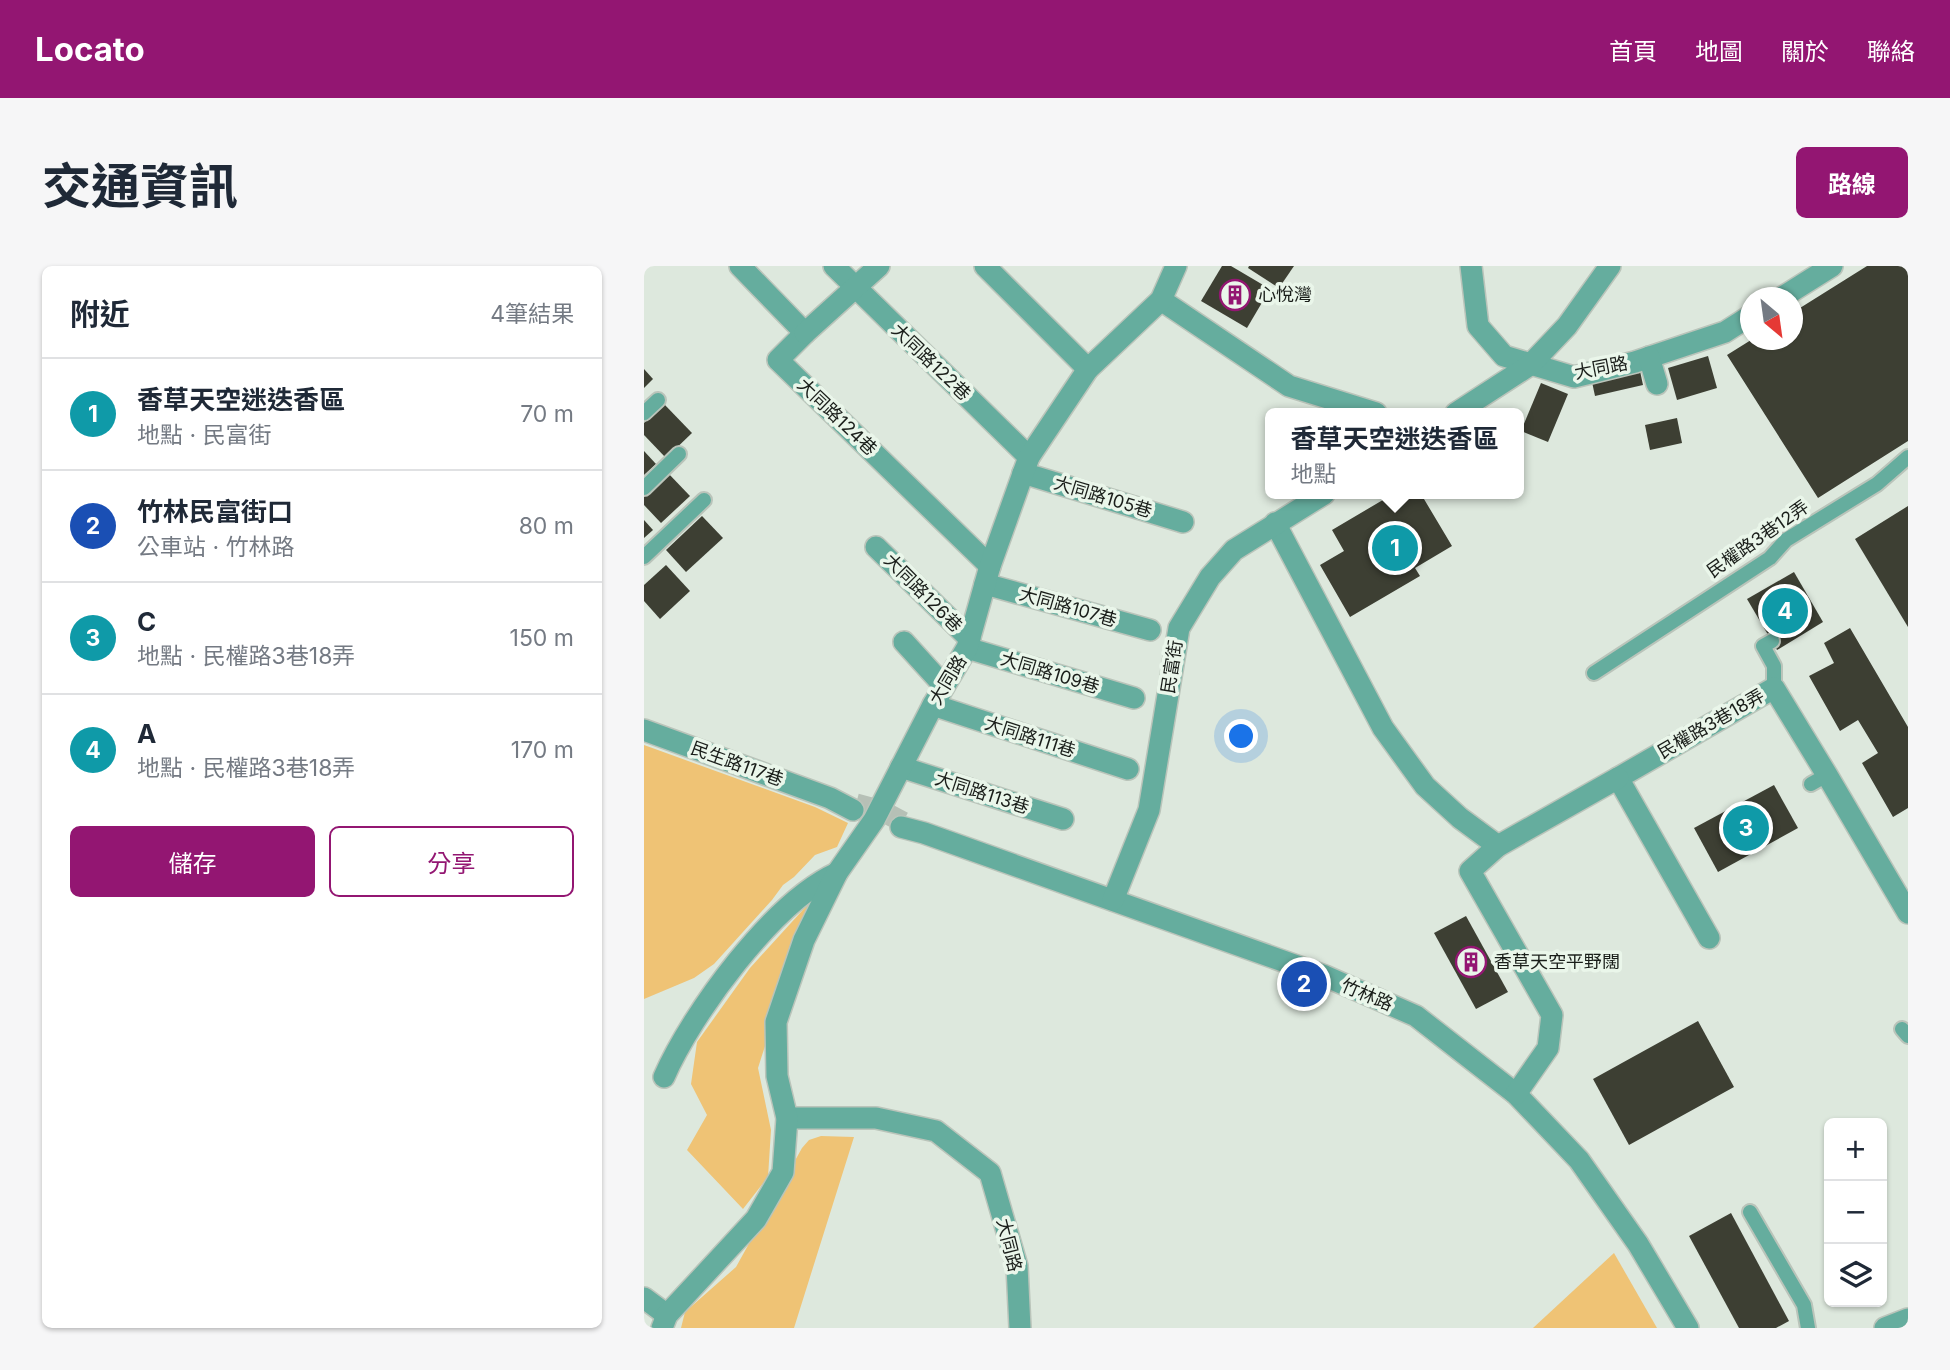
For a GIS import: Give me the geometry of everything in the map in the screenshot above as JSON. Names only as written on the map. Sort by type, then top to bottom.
[{"type":"street","points":[[740,266],[805,333],[857,289],[879,266]]},
{"type":"street","name":"大同路122巷","points":[[834,266],[1026,465]]},
{"type":"street","points":[[985,266],[1088,369]]},
{"type":"street","name":"大同路","points":[[665,1322],[756,1219],[783,1172],[787,1118],[777,1076],[776,1022],[804,940],[837,873],[874,820],[933,705],[968,644],[988,575],[1026,465],[1088,369],[1161,300],[1176,266]]},
{"type":"street","name":"大同路","points":[[1471,266],[1478,326],[1504,356],[1574,377],[1649,358],[1725,332],[1740,323]]},
{"type":"street","points":[[1464,408],[1530,365],[1567,326],[1610,266]]},
{"type":"street","points":[[1799,287],[1832,266]]},
{"type":"street","points":[[1161,300],[1289,386],[1361,408]]},
{"type":"street","name":"大同路124巷","points":[[805,333],[778,360],[988,575]]},
{"type":"street","points":[[1649,358],[1657,384]]},
{"type":"street","name":"大同路105巷","points":[[1026,465],[1183,522]]},
{"type":"street","name":"民富街","points":[[1113,900],[1149,810],[1179,628],[1210,577],[1234,550],[1316,499]]},
{"type":"street","points":[[1275,523],[1383,728],[1425,786],[1460,818],[1498,846]]},
{"type":"street","name":"大同路126巷","points":[[876,547],[968,644]]},
{"type":"street","name":"大同路107巷","points":[[988,575],[1150,630]]},
{"type":"street","points":[[904,642],[944,686]]},
{"type":"street","name":"大同路109巷","points":[[968,644],[1134,698]]},
{"type":"street","name":"民權路3巷18弄","points":[[1516,1094],[1548,1048],[1552,1015],[1469,871],[1498,846],[1774,688],[1819,779],[1908,913]]},
{"type":"street","name":"大同路111巷","points":[[933,705],[1128,769]]},
{"type":"street","name":"民生路117巷","points":[[644,730],[855,807]]},
{"type":"street","name":"大同路113巷","points":[[901,767],[1063,820]]},
{"type":"street","points":[[1618,778],[1709,938]]},
{"type":"street","name":"竹林路","points":[[902,825],[1325,976],[1416,1016],[1516,1094],[1579,1160],[1638,1244],[1688,1328]]},
{"type":"street","points":[[664,1077],[676,1048],[744,954],[818,881],[837,873]]},
{"type":"street","name":"大同路","points":[[787,1118],[876,1118],[936,1131],[989,1172],[1017,1266],[1020,1328]]},
{"type":"street","points":[[644,1298],[665,1322]]},
{"type":"street","points":[[1885,1328],[1908,1319]]},
{"type":"lane","points":[[644,413],[658,400]]},
{"type":"lane","points":[[644,488],[679,454]]},
{"type":"lane","name":"民權路3巷12弄","points":[[1594,673],[1770,558],[1786,540],[1877,484],[1908,457]]},
{"type":"lane","points":[[644,557],[704,500]]},
{"type":"lane","points":[[1772,641],[1763,646],[1774,666],[1774,688]]},
{"type":"lane","points":[[1750,1212],[1804,1305],[1808,1328]]},
{"type":"shaded area","points":[[644,745],[815,807],[848,823],[837,847],[815,855],[783,885],[714,964],[694,978],[644,999]]},
{"type":"shaded area","points":[[811,901],[758,1068],[771,1130],[768,1177],[743,1209],[687,1150],[707,1115],[691,1084],[697,1042],[750,968]]},
{"type":"shaded area","points":[[821,1136],[854,1137],[794,1328],[681,1328],[685,1312],[736,1267],[802,1148],[809,1140]]},
{"type":"shaded area","points":[[1614,1253],[1657,1328],[1533,1328]]},
{"type":"building","name":"心悅灣","points":[[1222,266],[1231,266],[1270,289],[1247,328],[1201,301]]},
{"type":"building","name":"心悅灣","points":[[1294,266],[1279,288],[1248,268]]},
{"type":"building","points":[[1867,266],[1908,266],[1908,441],[1818,498],[1727,355],[1740,347],[1740,350],[1803,350],[1803,306]]},
{"type":"building","points":[[1708,356],[1717,388],[1677,400],[1668,368]]},
{"type":"building","points":[[644,369],[653,379],[644,388]]},
{"type":"building","points":[[1640,371],[1643,385],[1595,396],[1592,382]]},
{"type":"building","points":[[1541,383],[1568,394],[1548,442],[1524,432],[1524,424]]},
{"type":"building","points":[[664,404],[692,433],[666,458],[644,435],[644,423]]},
{"type":"building","points":[[1677,418],[1682,443],[1650,450],[1645,425]]},
{"type":"building","points":[[644,451],[656,464],[644,475]]},
{"type":"building","points":[[667,472],[690,496],[661,523],[644,505],[644,493]]},
{"type":"building","points":[[1385,499],[1424,499],[1452,546],[1415,568],[1420,576],[1350,617],[1320,565],[1344,551],[1332,530]]},
{"type":"building","points":[[1908,506],[1908,627],[1855,539]]},
{"type":"building","points":[[702,516],[723,538],[686,572],[666,550]]},
{"type":"building","points":[[644,520],[653,530],[644,538]]},
{"type":"building","points":[[666,565],[690,591],[660,619],[644,601],[644,585]]},
{"type":"building","points":[[1794,572],[1823,622],[1777,650],[1747,599]]},
{"type":"building","points":[[1850,628],[1908,727],[1908,808],[1893,817],[1862,763],[1878,753],[1858,720],[1840,731],[1809,676],[1834,663],[1824,643]]},
{"type":"building","points":[[1774,785],[1798,828],[1718,872],[1694,828]]},
{"type":"building","name":"香草天空平野闊","points":[[1466,916],[1508,992],[1476,1009],[1434,933]]},
{"type":"building","points":[[1698,1021],[1734,1087],[1629,1145],[1593,1079]]},
{"type":"building","points":[[1731,1213],[1789,1321],[1776,1328],[1739,1328],[1689,1236]]},
{"type":"tunnel","points":[[856,804],[882,811],[903,822]]},
{"type":"place","name":"心悅灣","points":[[1235,295]]},
{"type":"place","name":"香草天空迷迭香區","points":[[1395,548]]},
{"type":"place","name":"A","points":[[1785,611]]},
{"type":"place","name":"C","points":[[1746,828]]},
{"type":"place","name":"香草天空平野闊","points":[[1471,962]]},
{"type":"place","name":"竹林民富街口","points":[[1304,984]]}]
